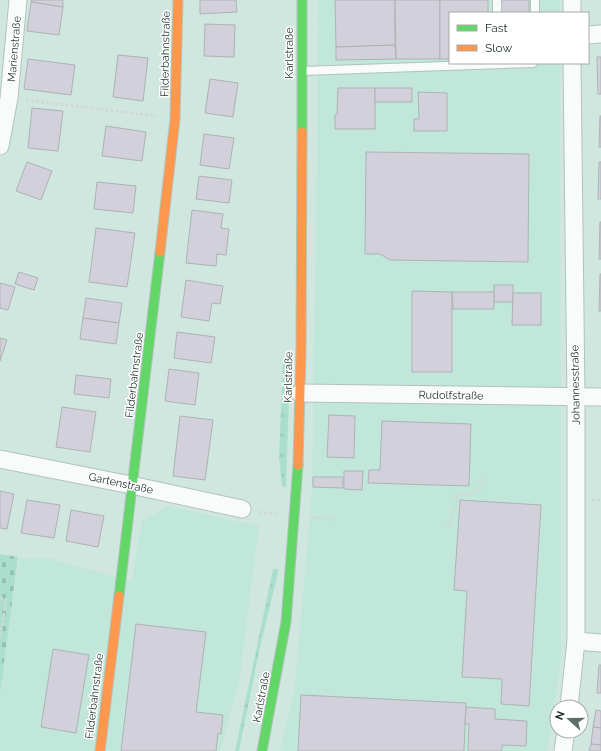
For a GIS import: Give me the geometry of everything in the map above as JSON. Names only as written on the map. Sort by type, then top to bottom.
[{"type":"street","name":"Marienstraße","points":[[0,146],[9,98],[18,0]]},
{"type":"street","name":"Filderbahnstraße","points":[[100,751],[131,485],[146,375],[175,119],[178,0]]},
{"type":"street","name":"Karlstraße","points":[[262,751],[286,622],[295,516],[300,393],[302,0]]},
{"type":"street","points":[[572,0],[572,12]]},
{"type":"street","points":[[589,35],[601,34]]},
{"type":"street","name":"Johannesstraße","points":[[570,699],[576,641],[576,397],[572,64]]},
{"type":"street","name":"Rudolfstraße","points":[[300,393],[601,397]]},
{"type":"street","name":"Gartenstraße","points":[[0,459],[242,509]]},
{"type":"street","points":[[576,641],[601,643]]},
{"type":"street","points":[[562,751],[564,739]]},
{"type":"lane","points":[[497,0],[497,12]]},
{"type":"lane","points":[[534,0],[535,12]]},
{"type":"lane","points":[[301,71],[473,64]]},
{"type":"path","points":[[9,98],[175,119]]},
{"type":"path","points":[[448,526],[456,507],[457,495],[476,492],[481,487],[486,477]]},
{"type":"path","points":[[0,598],[6,599],[0,639]]},
{"type":"shaded area","points":[[318,0],[560,0],[560,12],[449,12],[449,64],[560,64],[561,659],[555,699],[549,699],[549,738],[547,751],[280,751],[294,693],[312,492]]},
{"type":"shaded area","points":[[166,506],[259,526],[240,676],[220,751],[0,751],[0,684],[19,559],[49,558],[132,582],[141,522]]},
{"type":"green space","points":[[289,356],[286,488],[282,486],[279,457],[283,361]]},
{"type":"green space","points":[[0,554],[18,557],[0,692]]},
{"type":"green space","points":[[273,569],[278,569],[277,577],[260,647],[239,751],[235,751]]},
{"type":"building","points":[[32,0],[63,0],[63,7],[31,2]]},
{"type":"building","points":[[200,0],[236,0],[237,12],[200,14]]},
{"type":"building","points":[[335,0],[395,0],[395,45],[336,47]]},
{"type":"building","points":[[395,0],[440,0],[440,59],[396,59]]},
{"type":"building","points":[[440,0],[488,0],[488,12],[449,12],[449,59],[440,59]]},
{"type":"building","points":[[501,0],[529,0],[529,12],[501,12]]},
{"type":"building","points":[[31,2],[63,7],[59,35],[27,31]]},
{"type":"building","points":[[205,24],[235,25],[234,57],[204,56]]},
{"type":"building","points":[[395,45],[396,59],[336,60],[336,47]]},
{"type":"building","points":[[118,55],[148,58],[143,101],[113,97]]},
{"type":"building","points":[[597,57],[601,57],[601,94],[598,94]]},
{"type":"building","points":[[28,59],[75,65],[71,95],[24,89]]},
{"type":"building","points":[[210,79],[238,83],[233,117],[205,113]]},
{"type":"building","points":[[338,88],[375,88],[375,129],[335,129]]},
{"type":"building","points":[[375,88],[412,88],[412,102],[375,102]]},
{"type":"building","points":[[418,92],[447,93],[447,131],[414,131],[414,119],[419,119]]},
{"type":"building","points":[[32,108],[63,111],[58,151],[28,148]]},
{"type":"building","points":[[600,116],[601,147],[599,147]]},
{"type":"building","points":[[106,126],[146,132],[142,161],[102,156]]},
{"type":"building","points":[[204,134],[234,138],[229,169],[200,165]]},
{"type":"building","points":[[366,152],[529,154],[528,262],[390,260],[380,254],[365,254]]},
{"type":"building","points":[[27,162],[52,171],[41,200],[16,191]]},
{"type":"building","points":[[599,162],[601,162],[601,199],[598,199]]},
{"type":"building","points":[[199,176],[232,180],[229,203],[196,199]]},
{"type":"building","points":[[97,182],[136,186],[133,213],[94,209]]},
{"type":"building","points":[[192,210],[223,214],[221,228],[229,229],[226,255],[217,254],[216,266],[186,263]]},
{"type":"building","points":[[600,222],[601,259],[599,259]]},
{"type":"building","points":[[96,228],[135,233],[127,287],[89,282]]},
{"type":"building","points":[[19,272],[38,278],[34,290],[15,284]]},
{"type":"building","points":[[600,274],[601,311],[599,311]]},
{"type":"building","points":[[186,280],[223,286],[220,304],[212,303],[209,321],[181,317]]},
{"type":"building","points":[[0,283],[15,287],[8,310],[0,308]]},
{"type":"building","points":[[494,285],[513,285],[513,302],[494,302]]},
{"type":"building","points":[[412,291],[452,292],[452,372],[412,372]]},
{"type":"building","points":[[452,292],[494,292],[494,309],[453,309]]},
{"type":"building","points":[[513,293],[541,293],[541,325],[512,325]]},
{"type":"building","points":[[86,298],[122,303],[119,323],[83,318]]},
{"type":"building","points":[[83,318],[119,323],[116,344],[80,339]]},
{"type":"building","points":[[177,332],[215,337],[211,363],[174,358]]},
{"type":"building","points":[[0,338],[7,340],[0,361]]},
{"type":"building","points":[[169,369],[199,373],[195,405],[165,401]]},
{"type":"building","points":[[76,375],[111,379],[109,398],[74,394]]},
{"type":"building","points":[[62,407],[96,412],[90,452],[56,447]]},
{"type":"building","points":[[329,415],[355,416],[354,458],[327,457]]},
{"type":"building","points":[[180,416],[213,420],[205,480],[173,476]]},
{"type":"building","points":[[382,421],[471,424],[469,486],[368,483],[369,470],[380,470]]},
{"type":"building","points":[[344,471],[363,471],[362,490],[344,489]]},
{"type":"building","points":[[313,477],[343,477],[343,488],[313,487]]},
{"type":"building","points":[[0,491],[14,494],[7,529],[0,528]]},
{"type":"building","points":[[27,500],[60,505],[54,538],[21,533]]},
{"type":"building","points":[[460,500],[541,505],[529,706],[501,704],[502,679],[462,677],[467,591],[454,590]]},
{"type":"building","points":[[71,510],[104,516],[98,547],[66,541]]},
{"type":"building","points":[[136,624],[206,632],[196,712],[223,715],[221,734],[218,733],[216,751],[121,751]]},
{"type":"building","points":[[53,649],[89,655],[76,733],[41,727]]},
{"type":"building","points":[[599,665],[601,665],[601,693],[597,693]]},
{"type":"building","points":[[301,695],[466,703],[464,751],[298,751]]},
{"type":"building","points":[[466,707],[495,709],[495,719],[527,721],[526,746],[502,745],[502,751],[468,751],[469,724],[465,724]]},
{"type":"building","points":[[596,710],[601,711],[601,728],[593,727]]},
{"type":"building","points":[[593,727],[601,728],[601,745],[591,744]]},
{"type":"building","points":[[591,744],[601,745],[601,751],[589,751]]},
{"type":"traffic: fast","points":[[302,0],[302,132]]},
{"type":"traffic: fast","points":[[119,596],[160,252]]},
{"type":"traffic: fast","points":[[262,751],[286,622],[298,465]]},
{"type":"traffic: slow","points":[[160,252],[175,119],[178,0]]},
{"type":"traffic: slow","points":[[298,465],[301,351],[302,132]]},
{"type":"traffic: slow","points":[[100,751],[119,596]]}]
